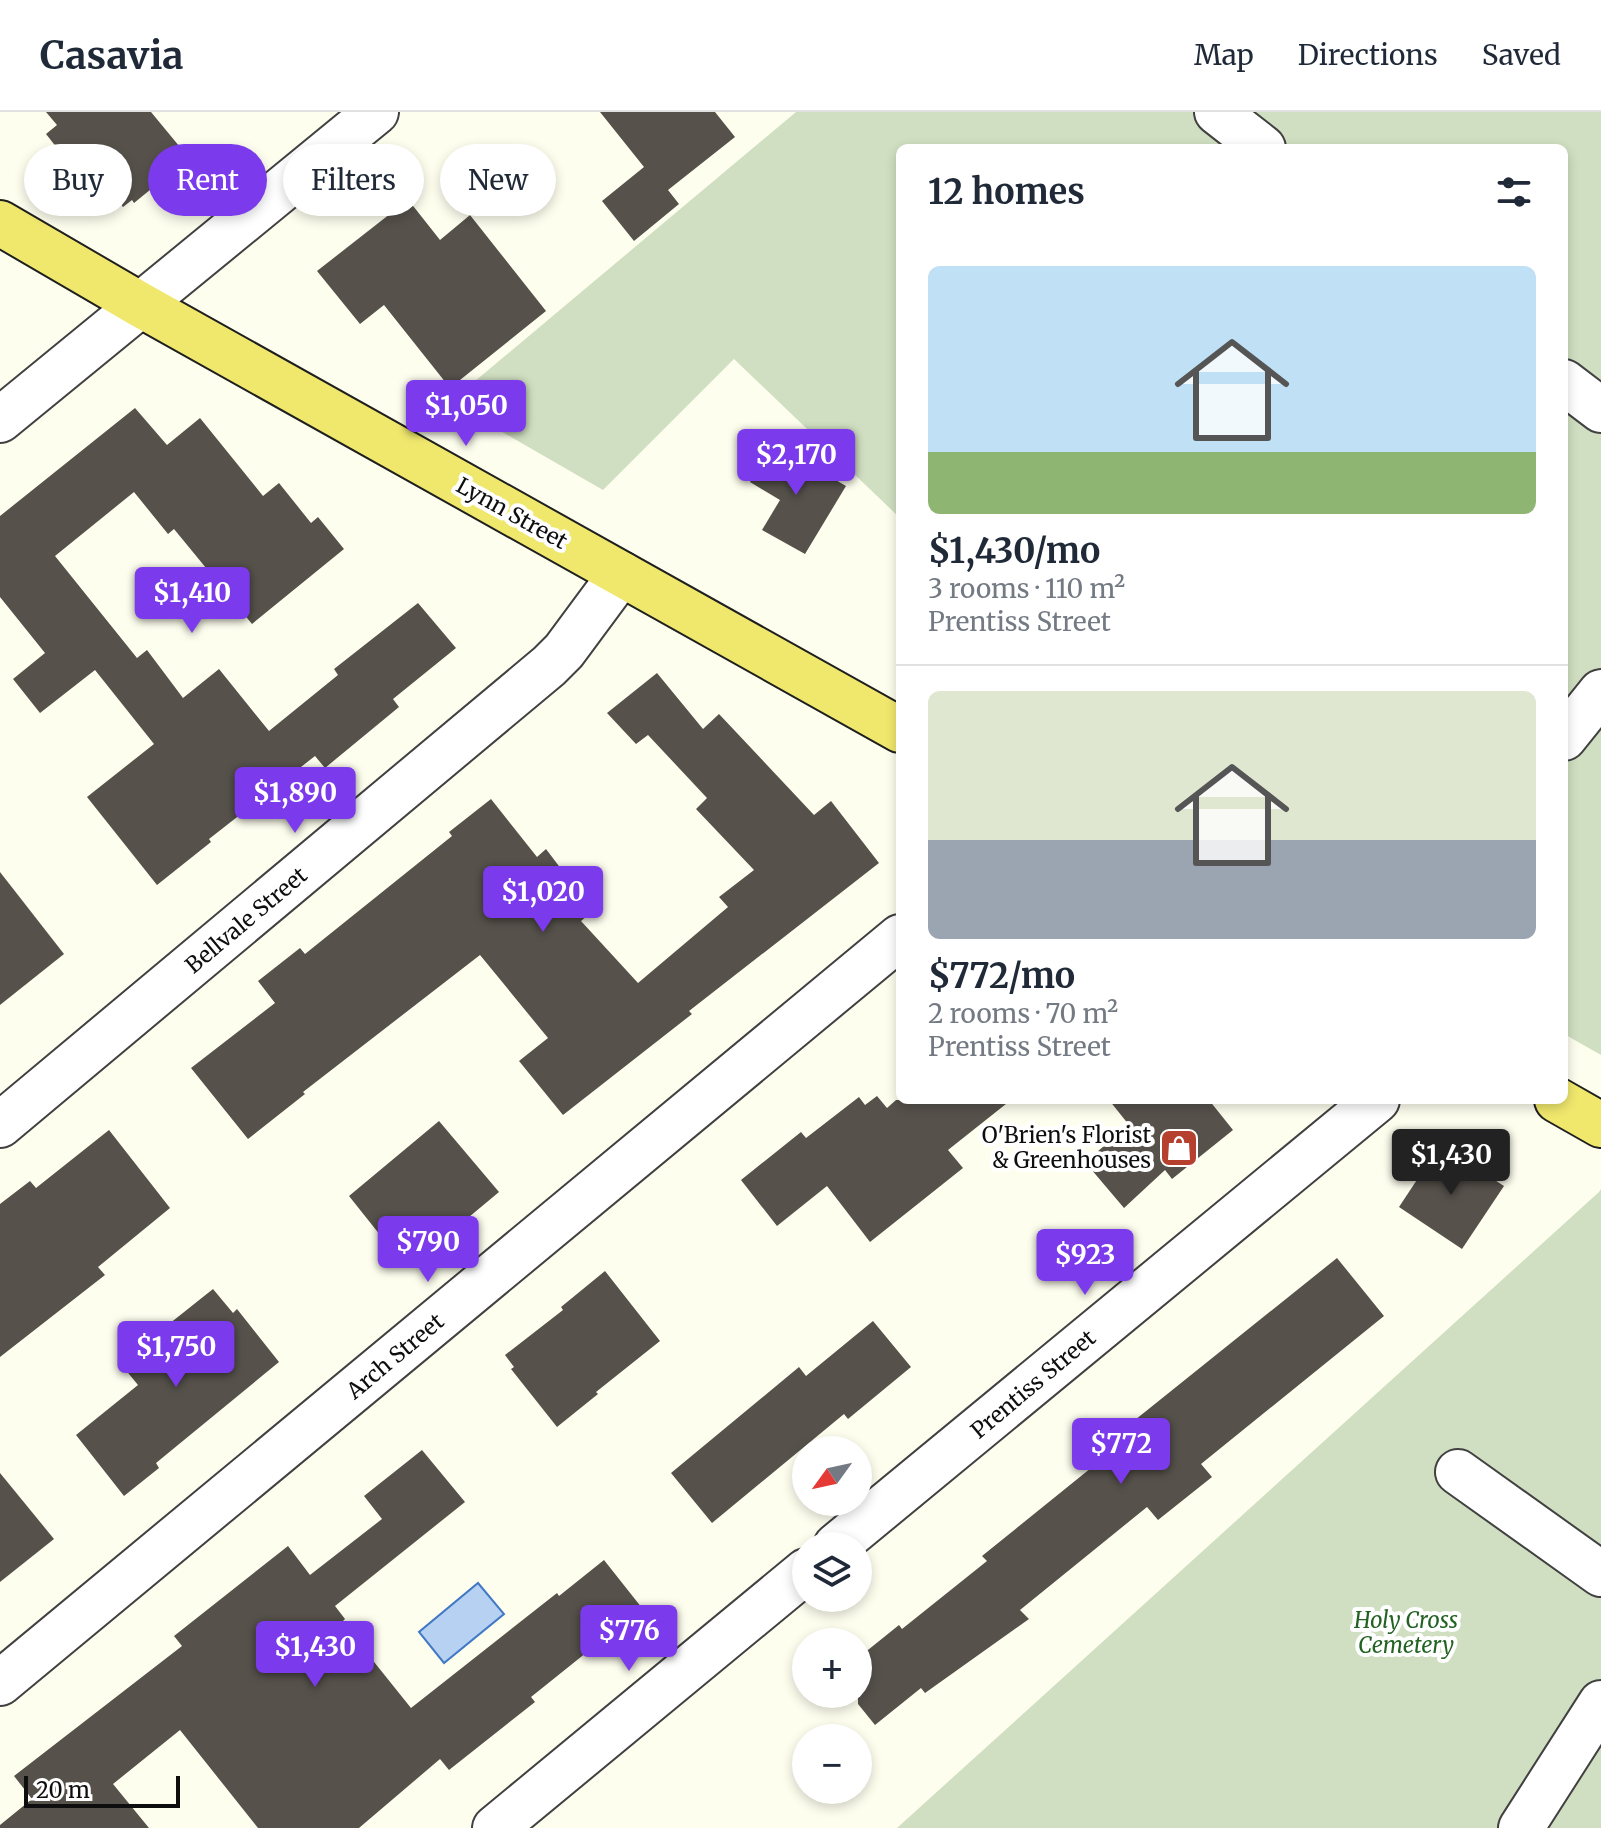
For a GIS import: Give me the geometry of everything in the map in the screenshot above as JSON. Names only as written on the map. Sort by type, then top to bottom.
[{"type":"main road","name":"Lynn Street","points":[[0,223],[896,728]]},
{"type":"main road","points":[[1564,1104],[1601,1125]]},
{"type":"street","points":[[0,420],[376,112]]},
{"type":"street","points":[[1217,112],[1258,144]]},
{"type":"street","points":[[1568,385],[1601,410]]},
{"type":"street","name":"Bellvale Street","points":[[0,1125],[549,666],[564,651],[621,574]]},
{"type":"street","points":[[1568,733],[1601,692]]},
{"type":"street","name":"Arch Street","points":[[0,1683],[896,940]]},
{"type":"street","name":"Prentiss Street","points":[[853,1532],[1372,1104]]},
{"type":"street","points":[[1458,1472],[1601,1574]]},
{"type":"street","points":[[495,1828],[792,1583]]},
{"type":"street","points":[[1521,1828],[1601,1703]]},
{"type":"green space","points":[[796,112],[1601,112],[1601,1055],[1568,1036],[1568,144],[896,144],[896,514],[734,359],[603,490],[450,402]]},
{"type":"green space","name":"Holy Cross Cemetery","points":[[1601,1189],[1601,1828],[897,1828],[1599,1192]]},
{"type":"water","points":[[478,1583],[504,1614],[444,1663],[419,1632]]},
{"type":"building","points":[[46,112],[151,112],[177,144],[148,144],[148,192],[134,203],[132,144],[54,144],[46,134],[57,125]]},
{"type":"building","points":[[600,112],[715,112],[735,137],[668,190],[679,204],[634,241],[602,201],[644,167]]},
{"type":"building","points":[[387,216],[421,216],[440,240],[471,216],[546,311],[450,388],[384,305],[360,324],[317,271]]},
{"type":"building","points":[[135,408],[167,445],[200,418],[263,496],[279,483],[311,523],[318,517],[344,549],[252,624],[174,529],[168,534],[134,492],[55,556],[137,658],[147,650],[183,698],[219,669],[269,731],[338,675],[334,669],[418,603],[456,648],[393,699],[399,707],[325,768],[315,756],[209,839],[211,842],[157,885],[87,797],[154,744],[95,670],[40,713],[13,679],[45,653],[0,597],[0,516]]},
{"type":"building","points":[[773,443],[846,486],[805,554],[762,530],[780,500],[750,482]]},
{"type":"building","points":[[657,673],[703,729],[719,714],[814,815],[831,801],[879,863],[689,1011],[692,1014],[563,1115],[519,1061],[548,1038],[480,955],[303,1092],[305,1094],[248,1139],[191,1068],[275,1003],[258,981],[300,948],[305,954],[452,836],[449,832],[491,799],[537,857],[546,849],[593,911],[581,921],[638,983],[728,907],[719,897],[754,870],[696,809],[707,798],[648,735],[636,744],[607,713]]},
{"type":"building","points":[[0,872],[64,954],[0,1005]]},
{"type":"building","points":[[877,1096],[887,1108],[896,1100],[896,1104],[1006,1104],[948,1150],[963,1168],[870,1242],[827,1186],[777,1226],[741,1180],[801,1132],[806,1138],[859,1097],[865,1105]]},
{"type":"building","name":"O'Brien's Florist & Greenhouses","points":[[1112,1104],[1212,1104],[1233,1130],[1172,1179],[1165,1170],[1124,1208],[1085,1162],[1129,1125]]},
{"type":"building","points":[[439,1121],[499,1192],[451,1232],[445,1225],[400,1260],[349,1196]]},
{"type":"building","points":[[109,1130],[170,1208],[98,1267],[105,1275],[0,1357],[0,1204],[30,1181],[36,1188]]},
{"type":"building","points":[[1440,1145],[1504,1186],[1462,1249],[1399,1207]]},
{"type":"building","points":[[1337,1258],[1384,1316],[1201,1464],[1212,1477],[1158,1520],[1147,1507],[1020,1610],[1029,1619],[925,1693],[921,1688],[875,1725],[861,1708],[872,1708],[872,1647],[899,1625],[902,1629],[987,1561],[982,1556],[1117,1447],[1110,1440]]},
{"type":"building","points":[[605,1271],[660,1341],[557,1427],[511,1369],[514,1367],[505,1355],[563,1310],[561,1307]]},
{"type":"building","points":[[213,1289],[233,1313],[237,1309],[279,1362],[156,1463],[159,1468],[124,1496],[76,1435],[138,1385],[120,1363]]},
{"type":"building","points":[[873,1321],[911,1367],[848,1419],[844,1414],[817,1436],[792,1436],[792,1457],[712,1523],[671,1473],[799,1367],[806,1376]]},
{"type":"building","points":[[422,1450],[465,1502],[335,1606],[345,1619],[342,1622],[411,1708],[557,1593],[559,1596],[604,1560],[642,1608],[531,1697],[535,1702],[449,1770],[440,1759],[359,1828],[258,1828],[180,1730],[113,1784],[149,1828],[0,1828],[32,1799],[14,1776],[182,1646],[174,1636],[288,1546],[310,1575],[382,1519],[364,1496]]},
{"type":"building","points":[[0,1473],[54,1539],[0,1582]]},
{"type":"place","name":"O'Brien's Florist & Greenhouses","points":[[1179,1148]]}]
